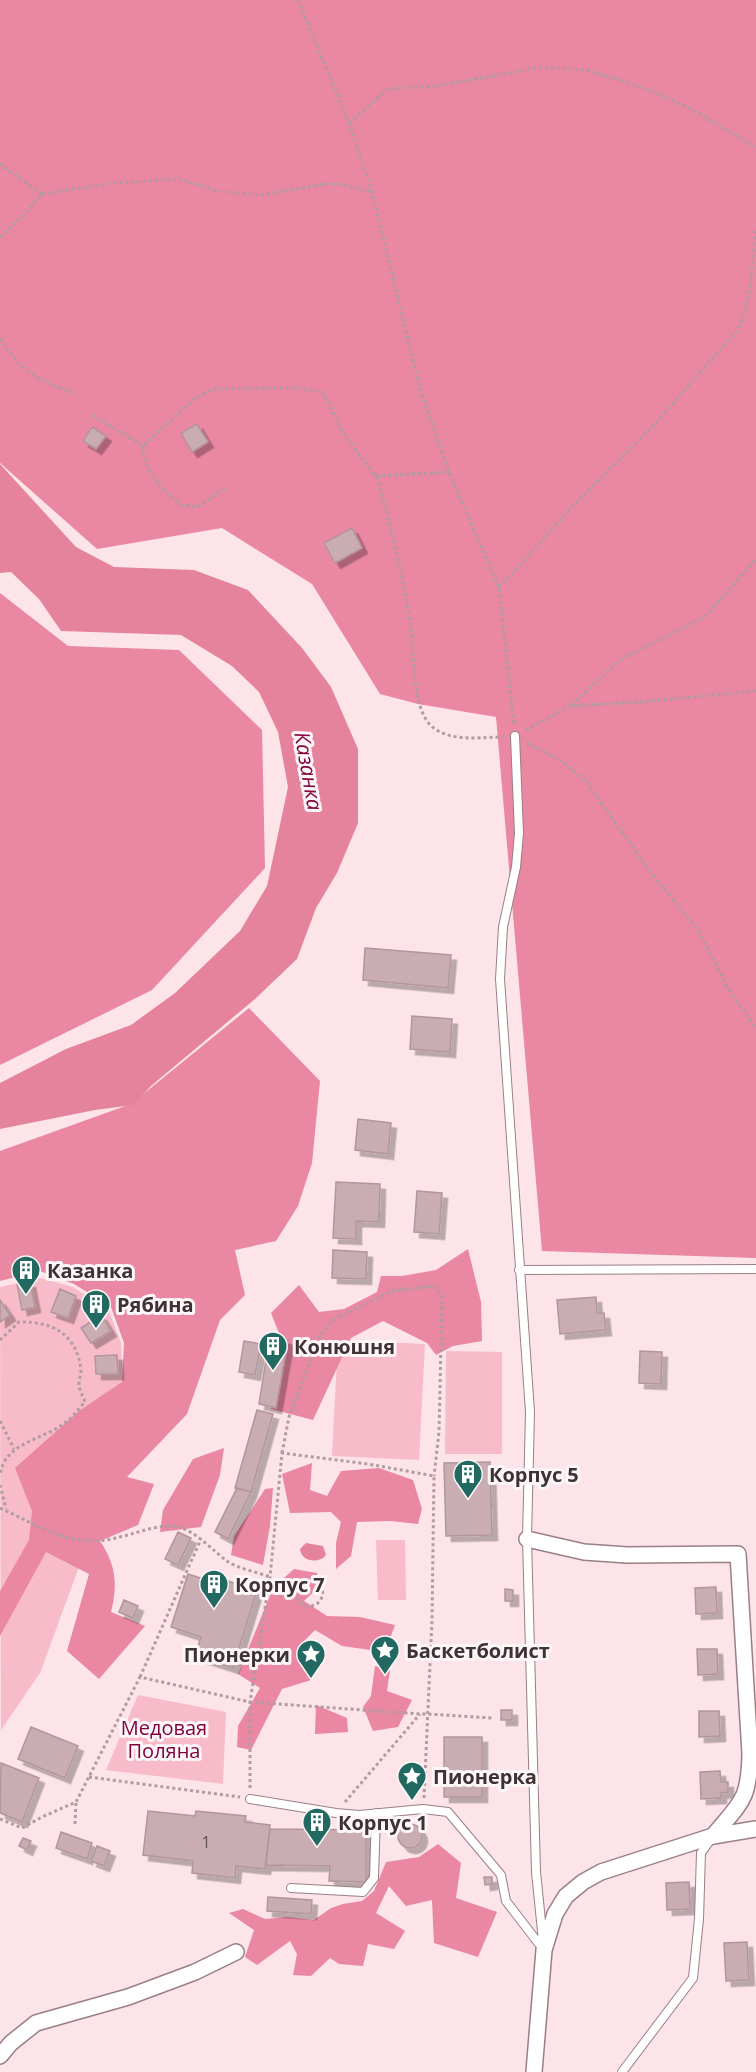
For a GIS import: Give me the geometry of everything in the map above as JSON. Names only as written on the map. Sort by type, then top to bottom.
[{"type":"street","points":[[527,1539],[584,1552],[627,1555],[738,1554],[750,1778],[745,1797],[713,1836]]},
{"type":"street","points":[[534,2072],[544,1950],[555,1914],[566,1896],[583,1882],[602,1872],[713,1836],[756,1829]]},
{"type":"street","points":[[0,2056],[11,2043],[36,2023],[128,1997],[195,1972],[236,1952]]},
{"type":"lane","points":[[515,736],[519,833],[516,867],[503,927],[500,979],[530,1412],[527,1539],[536,1872],[544,1950]]},
{"type":"lane","points":[[519,1270],[756,1269]]},
{"type":"lane","points":[[250,1799],[359,1815],[423,1809],[448,1812],[501,1875],[506,1901],[544,1950]]},
{"type":"lane","points":[[291,1888],[363,1892],[374,1878],[376,1813]]},
{"type":"lane","points":[[622,2072],[693,1978],[699,1918],[701,1853],[713,1836]]},
{"type":"path","points":[[298,0],[349,123],[372,192],[420,393],[449,472],[499,588],[515,736]]},
{"type":"path","points":[[349,123],[387,89],[437,86],[541,67],[564,68],[587,70],[639,86],[685,105],[756,147]]},
{"type":"path","points":[[0,165],[42,194]]},
{"type":"path","points":[[0,237],[24,216],[42,194],[114,183],[180,179],[217,190],[262,195],[324,184],[338,184],[372,192]]},
{"type":"path","points":[[499,588],[574,505],[654,426],[739,328],[749,294],[756,229]]},
{"type":"path","points":[[0,338],[7,350],[27,372],[44,382],[76,394]]},
{"type":"path","points":[[143,446],[194,399],[213,389],[292,388],[322,392],[344,435],[376,476],[400,567],[410,616],[414,680],[418,699],[424,716],[434,728],[449,736],[462,738],[515,736],[570,706],[620,660],[706,616],[756,560]]},
{"type":"path","points":[[93,415],[143,446],[148,468],[158,484],[181,505],[197,507],[227,487]]},
{"type":"path","points":[[376,476],[449,472]]},
{"type":"path","points":[[570,706],[756,691]]},
{"type":"path","points":[[515,736],[561,761],[585,780],[651,873],[698,930],[729,990],[756,1028]]},
{"type":"path","points":[[89,1777],[250,1799],[250,1701],[270,1577],[282,1453],[289,1417],[319,1338],[331,1321],[392,1291],[434,1286],[442,1296],[439,1432],[434,1476],[432,1620],[423,1809]]},
{"type":"path","points":[[0,1340],[19,1322],[36,1321],[52,1326],[66,1335],[81,1371],[79,1386],[85,1401],[65,1423],[14,1449],[1,1467],[0,1476]]},
{"type":"path","points":[[0,1421],[14,1449]]},
{"type":"path","points":[[282,1453],[368,1464],[434,1476]]},
{"type":"path","points":[[0,1485],[6,1510]]},
{"type":"path","points":[[0,1508],[57,1535],[86,1542],[115,1539],[149,1529],[176,1526],[201,1539],[229,1563],[270,1577]]},
{"type":"path","points":[[75,1824],[76,1802],[140,1677],[201,1539]]},
{"type":"path","points":[[268,1590],[282,1595],[295,1596],[304,1606],[313,1606],[322,1596],[322,1587],[315,1580],[306,1578],[297,1583],[295,1596]]},
{"type":"path","points":[[140,1677],[250,1701],[492,1718]]},
{"type":"path","points":[[336,1813],[420,1714]]},
{"type":"path","points":[[0,1819],[22,1828],[76,1802]]},
{"type":"green space","points":[[41,1278],[73,1287],[108,1309],[121,1343],[123,1390],[93,1529],[40,1673],[1,1730],[0,1287]]},
{"type":"green space","points":[[338,1340],[425,1344],[419,1460],[332,1456]]},
{"type":"green space","points":[[446,1351],[502,1352],[502,1454],[445,1454]]},
{"type":"green space","points":[[376,1540],[405,1540],[406,1600],[378,1600]]},
{"type":"green space","name":"Медовая Поляна","points":[[138,1695],[226,1712],[223,1784],[106,1770]]},
{"type":"shaded area","points":[[0,0],[756,0],[756,1258],[542,1251],[496,717],[418,704],[380,694],[312,584],[222,528],[97,549],[0,463]]},
{"type":"shaded area","points":[[0,593],[68,646],[179,650],[262,730],[265,868],[152,990],[0,1065]]},
{"type":"shaded area","points":[[249,1008],[320,1081],[312,1163],[298,1206],[276,1241],[235,1250],[245,1295],[220,1320],[187,1414],[127,1477],[154,1484],[138,1525],[100,1541],[109,1558],[114,1575],[111,1612],[145,1626],[99,1679],[67,1651],[89,1574],[46,1552],[0,1636],[0,1591],[29,1540],[32,1511],[15,1468],[79,1411],[122,1382],[124,1343],[111,1307],[74,1284],[40,1271],[0,1281],[0,1151],[131,1104]]},
{"type":"shaded area","points":[[468,1249],[481,1302],[482,1341],[453,1346],[436,1355],[427,1343],[383,1321],[351,1338],[313,1420],[271,1409],[283,1343],[271,1313],[299,1285],[319,1312],[344,1309],[377,1292],[381,1276],[402,1276],[436,1270]]},
{"type":"shaded area","points":[[224,1448],[220,1475],[201,1527],[160,1532],[163,1510],[193,1459]]},
{"type":"shaded area","points":[[312,1463],[310,1490],[327,1496],[341,1471],[379,1468],[413,1480],[422,1509],[418,1524],[390,1521],[357,1522],[351,1556],[336,1569],[336,1543],[341,1522],[331,1512],[290,1513],[282,1474]]},
{"type":"shaded area","points":[[273,1488],[270,1526],[263,1565],[231,1555],[234,1536],[265,1489]]},
{"type":"shaded area","points":[[294,1569],[317,1573],[321,1585],[304,1601],[327,1616],[360,1617],[395,1625],[385,1652],[342,1646],[315,1630],[302,1643],[316,1649],[311,1680],[282,1689],[251,1750],[237,1747],[238,1726],[260,1688],[238,1674],[273,1588]]},
{"type":"shaded area","points":[[375,1666],[390,1670],[387,1691],[412,1700],[398,1727],[373,1731],[363,1707],[371,1696]]},
{"type":"shaded area","points":[[316,1705],[347,1718],[348,1732],[315,1734]]},
{"type":"shaded area","points":[[438,1844],[461,1863],[456,1898],[497,1912],[478,1957],[434,1943],[432,1900],[406,1906],[389,1886],[376,1913],[405,1931],[394,1949],[368,1944],[363,1966],[339,1964],[330,1958],[311,1976],[293,1975],[297,1954],[290,1941],[257,1965],[245,1957],[254,1930],[229,1913],[243,1909],[265,1919],[287,1917],[314,1920],[331,1908],[362,1901],[374,1891],[386,1862],[419,1857]]},
{"type":"water","points":[[0,464],[76,547],[114,567],[194,570],[248,590],[302,648],[331,687],[358,749],[358,823],[337,873],[316,908],[297,959],[255,999],[151,1086],[133,1105],[95,1110],[0,1129],[0,1083],[66,1049],[131,1025],[175,993],[240,931],[267,886],[288,787],[278,732],[259,692],[232,666],[181,635],[61,631],[39,599],[11,572],[0,573]]},
{"type":"water","points":[[306,1543],[323,1546],[326,1555],[319,1560],[307,1559],[300,1549]]},
{"type":"building","points":[[197,424],[208,442],[192,452],[181,433]]},
{"type":"building","points":[[92,427],[106,436],[96,449],[83,441]]},
{"type":"building","points":[[352,528],[362,548],[335,563],[324,543]]},
{"type":"building","points":[[365,948],[451,955],[448,988],[363,980]]},
{"type":"building","points":[[412,1016],[452,1019],[450,1052],[410,1049]]},
{"type":"building","points":[[358,1119],[391,1123],[388,1154],[355,1150]]},
{"type":"building","points":[[336,1182],[380,1184],[379,1222],[356,1221],[356,1239],[333,1238]]},
{"type":"building","points":[[417,1191],[442,1193],[439,1234],[414,1232]]},
{"type":"building","points":[[333,1250],[367,1252],[366,1279],[332,1278]]},
{"type":"building","name":"Казанка","points":[[30,1282],[35,1307],[22,1310],[17,1284]]},
{"type":"building","points":[[60,1289],[76,1296],[68,1318],[51,1312]]},
{"type":"building","points":[[596,1297],[597,1313],[604,1313],[606,1330],[560,1334],[557,1300]]},
{"type":"building","points":[[0,1300],[10,1315],[0,1322]]},
{"type":"building","name":"Рябина","points":[[101,1315],[111,1331],[91,1343],[81,1328]]},
{"type":"building","name":"Конюшня","points":[[270,1335],[288,1340],[276,1408],[259,1404]]},
{"type":"building","points":[[244,1341],[261,1344],[255,1375],[239,1372]]},
{"type":"building","points":[[640,1351],[662,1352],[661,1384],[639,1383]]},
{"type":"building","points":[[117,1355],[118,1374],[96,1374],[95,1356]]},
{"type":"building","points":[[257,1410],[273,1414],[251,1492],[235,1488]]},
{"type":"building","name":"Корпус 5","points":[[490,1462],[492,1535],[446,1536],[444,1463]]},
{"type":"building","points":[[237,1488],[251,1492],[228,1539],[215,1532]]},
{"type":"building","points":[[178,1532],[191,1538],[178,1565],[165,1559]]},
{"type":"building","name":"Корпус 7","points":[[188,1574],[219,1584],[221,1579],[257,1590],[233,1668],[195,1656],[201,1637],[171,1627]]},
{"type":"building","points":[[716,1587],[717,1613],[696,1614],[695,1588]]},
{"type":"building","points":[[505,1589],[513,1590],[513,1601],[505,1601]]},
{"type":"building","points":[[124,1600],[138,1606],[133,1618],[119,1612]]},
{"type":"building","points":[[697,1649],[717,1649],[718,1674],[698,1675]]},
{"type":"building","points":[[501,1710],[512,1710],[512,1720],[501,1720]]},
{"type":"building","points":[[699,1711],[719,1711],[720,1736],[699,1737]]},
{"type":"building","points":[[31,1727],[78,1746],[65,1778],[18,1759]]},
{"type":"building","points":[[444,1737],[482,1737],[482,1797],[444,1797]]},
{"type":"building","points":[[1,1763],[39,1778],[22,1822],[0,1813]]},
{"type":"building","points":[[720,1771],[721,1782],[728,1782],[728,1792],[721,1793],[721,1798],[701,1799],[700,1772]]},
{"type":"building","points":[[148,1811],[195,1816],[196,1811],[246,1816],[245,1822],[270,1825],[265,1869],[236,1866],[235,1878],[192,1873],[193,1861],[143,1855]]},
{"type":"building","points":[[410,1824],[419,1827],[422,1836],[419,1845],[410,1848],[401,1845],[398,1836],[401,1827]]},
{"type":"building","name":"Корпус 1","points":[[270,1829],[366,1830],[366,1882],[329,1881],[330,1866],[266,1865]]},
{"type":"building","points":[[61,1832],[92,1843],[87,1859],[56,1848]]},
{"type":"building","points":[[23,1838],[31,1841],[27,1850],[19,1846]]},
{"type":"building","points":[[97,1846],[110,1851],[104,1866],[91,1861]]},
{"type":"building","points":[[484,1877],[492,1877],[492,1884],[485,1885]]},
{"type":"building","points":[[689,1882],[690,1909],[667,1910],[666,1883]]},
{"type":"building","points":[[268,1897],[312,1900],[311,1914],[267,1911]]},
{"type":"building","points":[[747,1942],[749,1980],[726,1981],[724,1943]]},
{"type":"place","name":"Казанка","points":[[26,1296]]},
{"type":"place","name":"Рябина","points":[[96,1330]]},
{"type":"place","name":"Конюшня","points":[[273,1372]]},
{"type":"place","name":"Корпус 5","points":[[468,1500]]},
{"type":"place","name":"Корпус 7","points":[[214,1610]]},
{"type":"place","name":"Баскетболист","points":[[385,1676]]},
{"type":"place","name":"Пионерки","points":[[311,1680]]},
{"type":"place","name":"Пионерка","points":[[412,1802]]},
{"type":"place","name":"Корпус 1","points":[[317,1848]]}]
